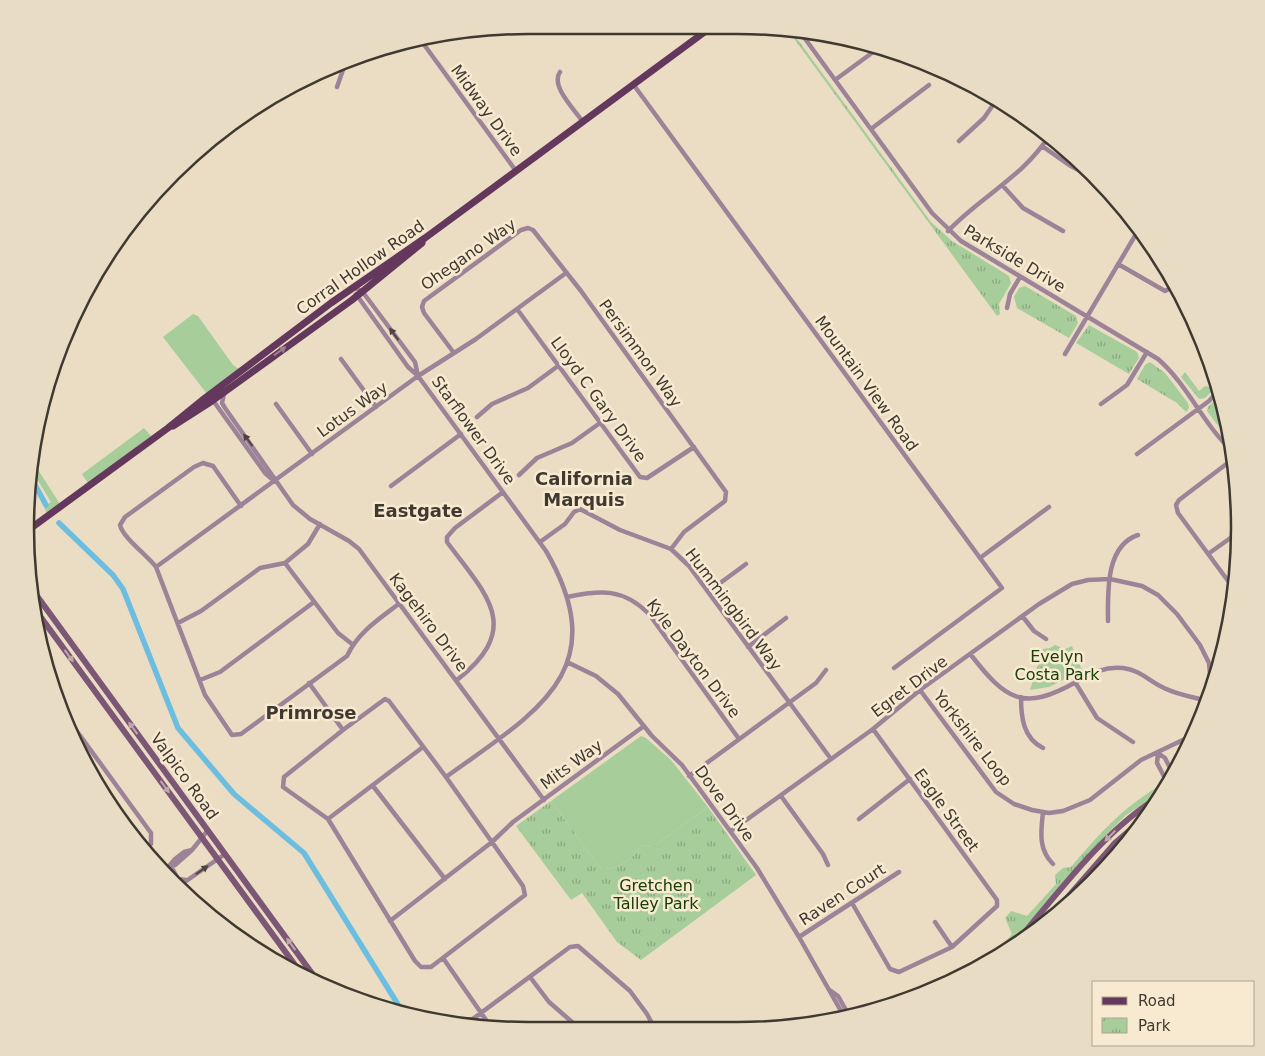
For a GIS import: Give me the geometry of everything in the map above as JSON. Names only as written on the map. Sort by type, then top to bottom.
[{"type":"main road","name":"Corral Hollow Road","points":[[34,526],[168,428],[267,351],[358,292],[411,254],[425,238],[702,34]]},
{"type":"main road","points":[[168,428],[183,421],[212,401],[358,292]]},
{"type":"main road","name":"Valpico Road","points":[[39,599],[312,973]]},
{"type":"main road","name":"Valpico Road","points":[[42,619],[295,963]]},
{"type":"main road","points":[[1037,921],[1110,836],[1136,812],[1146,805]]},
{"type":"main road","points":[[1084,879],[1124,835]]},
{"type":"street","name":"Parkside Drive","points":[[805,38],[936,219],[948,231],[960,241],[1147,352],[1171,372],[1223,440]]},
{"type":"street","name":"Midway Drive","points":[[424,45],[516,171]]},
{"type":"street","points":[[835,80],[872,53]]},
{"type":"street","points":[[336,87],[343,70]]},
{"type":"street","points":[[560,72],[557,77],[558,87],[583,122]]},
{"type":"street","name":"Mountain View Road","points":[[634,84],[1002,588],[894,668]]},
{"type":"street","points":[[871,129],[929,85]]},
{"type":"street","points":[[959,141],[984,118],[993,105]]},
{"type":"street","points":[[948,231],[969,210],[1020,172],[1045,141]]},
{"type":"street","points":[[1042,146],[1075,168]]},
{"type":"street","points":[[1003,186],[1023,208],[1063,231]]},
{"type":"street","name":"Persimmon Way","points":[[530,229],[536,232],[694,447],[727,496],[725,501],[717,508],[680,536],[671,549]]},
{"type":"street","name":"Ohegano Way","points":[[454,353],[424,313],[422,304],[427,297],[521,230],[530,229]]},
{"type":"street","points":[[1065,354],[1135,235]]},
{"type":"street","points":[[1118,264],[1162,290],[1170,290]]},
{"type":"street","name":"Lotus Way","points":[[156,567],[418,376],[454,353],[566,273]]},
{"type":"street","points":[[1007,308],[1010,294],[1020,277]]},
{"type":"street","points":[[358,292],[408,367],[418,376]]},
{"type":"street","name":"Starflower Drive","points":[[358,292],[415,362],[418,376],[540,542],[558,572],[567,596],[571,633],[567,662],[559,682],[544,702],[527,718],[446,777]]},
{"type":"street","name":"Lloyd C Gary Drive","points":[[517,309],[600,423],[644,478],[655,474],[694,447]]},
{"type":"street","points":[[267,351],[260,360],[215,393],[212,401],[265,473],[274,481]]},
{"type":"street","points":[[1101,404],[1127,384],[1147,352]]},
{"type":"street","points":[[341,359],[376,407]]},
{"type":"street","points":[[477,417],[492,404],[528,388],[558,366]]},
{"type":"street","points":[[226,390],[222,399],[225,408],[269,469],[274,481]]},
{"type":"street","points":[[1137,454],[1199,408],[1213,395]]},
{"type":"street","points":[[276,404],[312,454]]},
{"type":"street","points":[[519,475],[537,458],[572,443],[600,423]]},
{"type":"street","points":[[391,486],[461,434]]},
{"type":"street","points":[[241,506],[209,464],[199,464],[121,521],[121,528],[124,533],[149,557],[156,567],[205,695],[232,735],[241,734],[347,656],[352,644],[370,625],[400,603]]},
{"type":"street","points":[[1227,464],[1179,500],[1176,505],[1178,513],[1228,581]]},
{"type":"street","name":"Kagehiro Drive","points":[[274,481],[300,512],[359,549],[544,800]]},
{"type":"street","points":[[457,680],[473,667],[486,650],[492,638],[493,614],[491,603],[484,591],[447,542],[447,537],[455,528],[504,492]]},
{"type":"street","points":[[980,558],[1049,507]]},
{"type":"street","name":"Hummingbird Way","points":[[540,542],[565,524],[574,512],[580,509],[620,530],[671,549],[689,566],[831,759]]},
{"type":"street","points":[[178,623],[201,611],[260,568],[285,563],[308,544],[320,524]]},
{"type":"street","points":[[1108,621],[1110,579],[1115,557],[1127,540],[1138,535]]},
{"type":"street","points":[[1208,554],[1231,538]]},
{"type":"street","points":[[285,563],[338,632],[352,644]]},
{"type":"street","points":[[708,592],[746,564]]},
{"type":"street","name":"Egret Drive","points":[[731,832],[873,729],[920,690],[1046,599],[1072,584],[1088,580],[1110,579]]},
{"type":"street","name":"Yorkshire Loop","points":[[1110,579],[1142,586],[1158,595],[1177,614],[1200,645],[1209,663],[1209,672]]},
{"type":"street","name":"Kyle Dayton Drive","points":[[567,596],[603,592],[626,596],[639,603],[740,739]]},
{"type":"street","points":[[200,680],[220,672],[314,602]]},
{"type":"street","points":[[1023,617],[1034,631],[1046,639]]},
{"type":"street","points":[[748,647],[786,618]]},
{"type":"street","points":[[971,655],[992,682],[1008,693],[1021,697],[1044,697],[1097,671],[1124,668],[1139,672],[1162,687],[1178,694],[1200,699]]},
{"type":"street","name":"Dove Drive","points":[[567,662],[606,684],[675,757],[731,832],[800,937],[841,1011]]},
{"type":"street","points":[[689,776],[816,683],[826,670]]},
{"type":"street","points":[[1075,682],[1097,718],[1133,742]]},
{"type":"street","points":[[309,683],[343,730]]},
{"type":"street","name":"Yorkshire Loop","points":[[920,690],[996,792],[1014,804],[1043,812],[1063,811],[1090,800],[1141,760],[1183,740]]},
{"type":"street","points":[[1021,697],[1022,723],[1033,742],[1043,748]]},
{"type":"street","points":[[385,699],[389,701],[446,777],[523,886],[525,895],[431,967],[420,967],[328,819],[283,787],[284,777],[343,730],[385,699]]},
{"type":"street","name":"Mits Way","points":[[390,921],[492,842],[513,822],[644,726]]},
{"type":"street","name":"Eagle Street","points":[[873,729],[997,900],[997,906],[952,947]]},
{"type":"street","points":[[79,734],[151,833],[151,844]]},
{"type":"street","points":[[328,819],[423,747]]},
{"type":"street","points":[[1158,752],[1165,758],[1169,767]]},
{"type":"street","points":[[1158,752],[1157,762],[1164,776]]},
{"type":"street","points":[[859,819],[910,779]]},
{"type":"street","points":[[373,786],[445,879]]},
{"type":"street","points":[[781,796],[823,854],[828,865]]},
{"type":"street","points":[[1043,812],[1042,846],[1046,858],[1053,864]]},
{"type":"street","points":[[173,871],[170,866],[184,852],[192,850],[208,830]]},
{"type":"street","points":[[184,882],[225,854]]},
{"type":"street","name":"Raven Court","points":[[800,937],[898,872]]},
{"type":"street","points":[[181,879],[188,880]]},
{"type":"street","points":[[852,903],[890,969],[899,972],[952,947],[936,922]]},
{"type":"street","points":[[473,1019],[570,947],[578,946],[630,992],[651,1022]]},
{"type":"street","points":[[443,958],[486,1020]]},
{"type":"street","points":[[530,977],[549,1002],[571,1022]]},
{"type":"street","name":"Dove Drive","points":[[830,990],[838,996],[846,1010]]},
{"type":"green space","points":[[793,37],[796,37],[931,222],[952,241],[1009,276],[1011,283],[999,304],[1000,314],[997,316]]},
{"type":"green space","points":[[1025,286],[1076,316],[1078,323],[1069,338],[1017,308],[1014,297],[1019,288]]},
{"type":"green space","points":[[193,314],[198,316],[233,365],[239,369],[207,394],[163,337]]},
{"type":"green space","points":[[1089,325],[1137,352],[1139,358],[1129,374],[1076,343]]},
{"type":"green space","points":[[1150,362],[1165,373],[1188,403],[1189,408],[1186,412],[1177,403],[1137,379],[1145,365]]},
{"type":"green space","points":[[1185,372],[1199,391],[1205,386],[1210,387],[1212,391],[1205,398],[1199,399],[1181,377]]},
{"type":"green space","points":[[1214,401],[1222,430],[1207,411]]},
{"type":"green space","points":[[144,428],[151,436],[88,483],[82,474]]},
{"type":"green space","points":[[37,469],[60,504],[47,513],[44,507],[51,502],[37,478]]},
{"type":"green space","name":"Evelyn Costa Park","points":[[1055,645],[1065,649],[1072,646],[1082,670],[1049,687],[1030,690],[1043,649]]},
{"type":"green space","points":[[641,736],[646,738],[671,760],[708,807],[652,847],[642,845],[624,863],[608,869],[601,869],[551,801]]},
{"type":"green space","points":[[1158,787],[1150,799],[1126,815],[1109,832],[1023,931],[1003,944],[1012,934],[1005,918],[1011,911],[1027,916],[1056,884],[1055,875],[1063,868],[1071,867],[1111,823]]},
{"type":"green space","name":"Gretchen Talley Park","points":[[551,801],[601,869],[608,869],[624,863],[642,845],[652,847],[708,807],[756,875],[641,960],[617,942],[582,893],[571,900],[516,826]]},
{"type":"waterway","points":[[36,487],[46,505]]},
{"type":"waterway","points":[[59,523],[113,575],[123,589],[178,728],[234,794],[304,853],[398,1004]]},
{"type":"district","name":"California Marquis","points":[[584,489]]},
{"type":"district","name":"Eastgate","points":[[418,511]]},
{"type":"district","name":"Primrose","points":[[311,713]]}]
